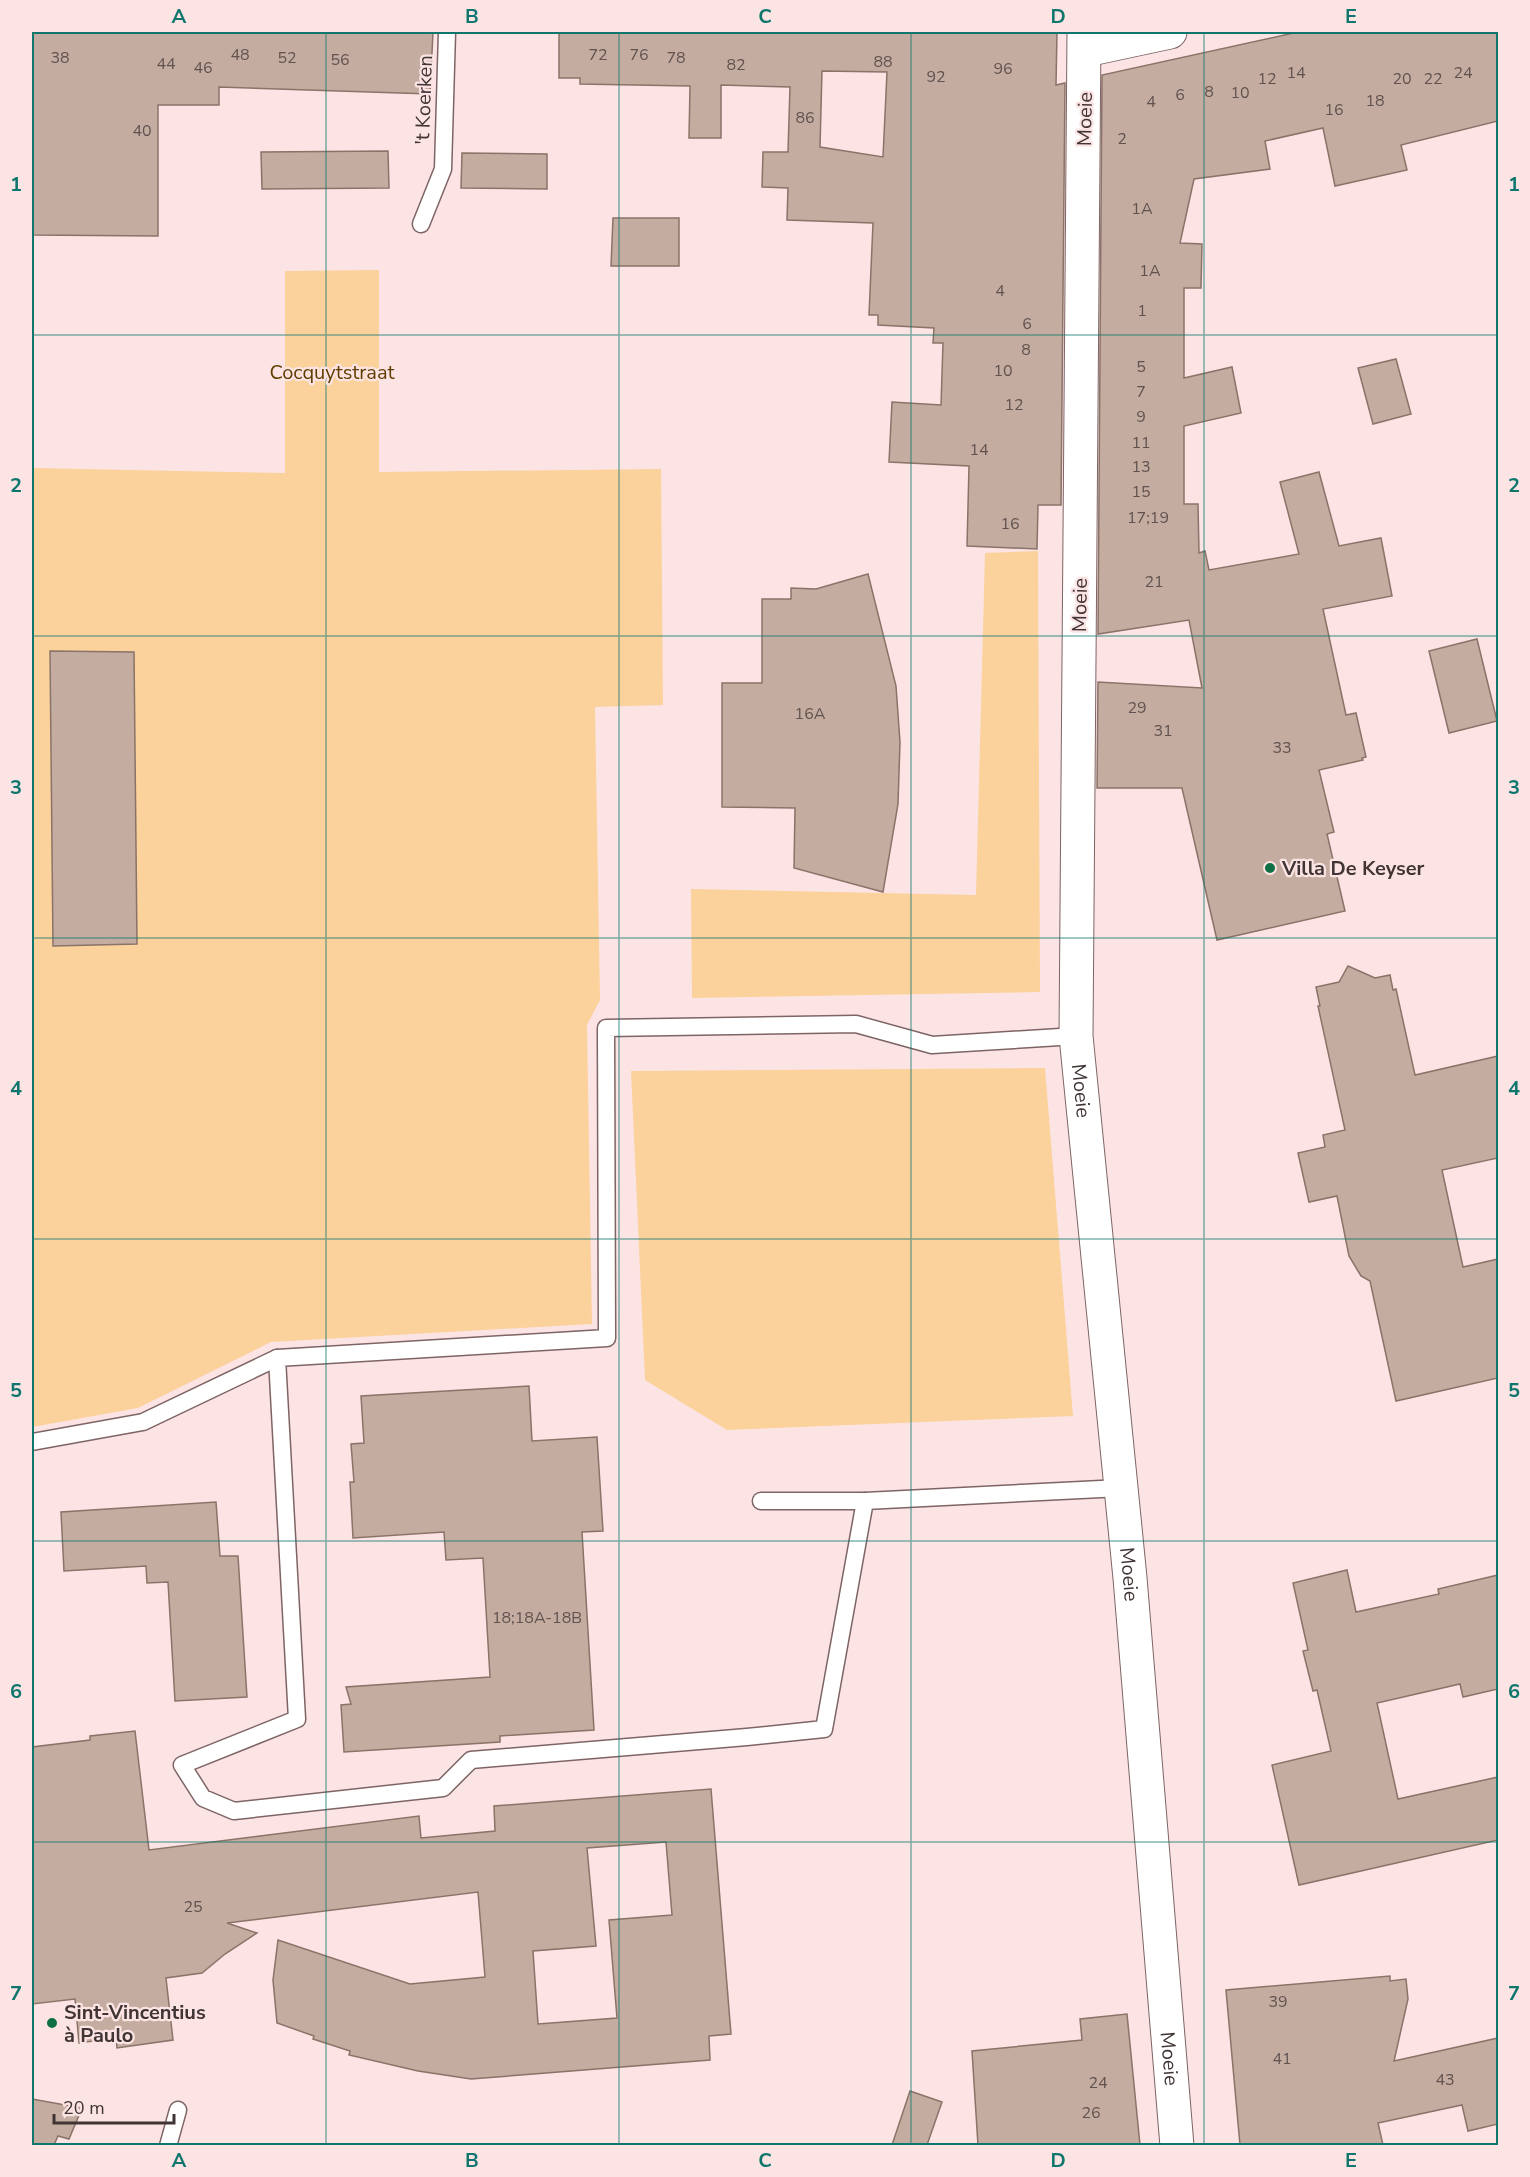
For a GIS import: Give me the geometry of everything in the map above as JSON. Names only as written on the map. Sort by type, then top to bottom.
[{"type":"street","points":[[1085,41],[1170,32]]},
{"type":"street","name":"Moeie","points":[[1085,41],[1076,1036],[1121,1488],[1177,2145]]},
{"type":"lane","name":"'t Koerken","points":[[421,224],[442,169],[447,32]]},
{"type":"lane","points":[[32,1442],[142,1422],[277,1358],[607,1338],[606,1028],[856,1024],[932,1045],[1076,1036]]},
{"type":"lane","points":[[277,1358],[297,1719],[182,1765],[203,1798],[234,1811],[443,1788],[471,1760],[824,1729],[865,1501]]},
{"type":"lane","points":[[761,1501],[865,1501],[1121,1488]]},
{"type":"lane","points":[[168,2145],[178,2110]]},
{"type":"green space","name":"Cocquytstraat","points":[[379,270],[379,472],[661,469],[663,705],[595,707],[600,1000],[587,1025],[592,1324],[271,1342],[138,1408],[32,1427],[32,468],[285,473],[285,271]]},
{"type":"green space","points":[[1038,551],[1040,992],[692,998],[691,889],[976,895],[985,553]]},
{"type":"green space","points":[[1045,1068],[1073,1416],[727,1430],[645,1380],[631,1071]]},
{"type":"building","points":[[32,32],[433,32],[430,94],[219,87],[219,105],[158,105],[158,236],[32,235]]},
{"type":"building","points":[[559,32],[1057,32],[1056,85],[1065,83],[1061,505],[1038,505],[1037,549],[967,546],[969,466],[889,462],[892,402],[941,405],[943,343],[933,343],[934,328],[878,325],[878,315],[869,315],[873,223],[787,220],[788,188],[762,187],[763,152],[788,152],[790,87],[721,85],[721,138],[689,138],[690,86],[580,84],[580,78],[559,78]],"holes":[[[822,71],[887,72],[883,157],[820,147]]]},
{"type":"building","points":[[1298,32],[1498,32],[1498,121],[1401,145],[1407,170],[1335,186],[1323,128],[1265,141],[1270,169],[1194,179],[1180,243],[1202,244],[1201,288],[1184,288],[1184,378],[1232,367],[1241,413],[1184,426],[1184,504],[1198,504],[1199,553],[1205,551],[1209,570],[1299,554],[1280,482],[1319,472],[1339,546],[1381,538],[1392,596],[1323,609],[1346,715],[1356,713],[1366,757],[1362,758],[1363,760],[1319,770],[1334,832],[1327,834],[1345,911],[1217,940],[1182,788],[1097,788],[1098,682],[1202,688],[1189,620],[1098,634],[1102,75]]},
{"type":"building","points":[[388,151],[389,188],[262,189],[261,152]]},
{"type":"building","points":[[462,153],[547,154],[547,189],[461,188]]},
{"type":"building","points":[[613,218],[679,218],[679,266],[611,266]]},
{"type":"building","points":[[1396,359],[1411,414],[1373,424],[1358,368]]},
{"type":"building","points":[[868,574],[896,686],[900,742],[898,804],[883,892],[794,868],[795,808],[722,807],[722,683],[762,683],[762,599],[791,599],[791,588],[816,589]]},
{"type":"building","points":[[1477,639],[1497,721],[1449,733],[1429,651]]},
{"type":"building","points":[[50,651],[134,652],[137,944],[53,946]]},
{"type":"building","points":[[1348,966],[1375,978],[1390,975],[1393,990],[1396,989],[1415,1075],[1498,1056],[1498,1158],[1442,1170],[1463,1267],[1498,1259],[1498,1378],[1396,1401],[1370,1281],[1361,1276],[1349,1256],[1337,1196],[1309,1202],[1298,1153],[1325,1147],[1323,1135],[1345,1130],[1318,1006],[1320,1006],[1316,987],[1339,982]]},
{"type":"building","points":[[529,1386],[532,1441],[597,1437],[603,1531],[582,1532],[594,1730],[500,1736],[500,1742],[344,1752],[341,1705],[351,1704],[346,1687],[490,1677],[483,1558],[446,1560],[444,1532],[353,1538],[350,1482],[354,1482],[351,1444],[364,1443],[361,1396]]},
{"type":"building","points":[[216,1502],[220,1556],[238,1556],[247,1697],[175,1701],[168,1582],[147,1583],[146,1566],[64,1571],[61,1512]]},
{"type":"building","points":[[1347,1570],[1356,1612],[1439,1594],[1438,1589],[1498,1575],[1498,1689],[1463,1697],[1460,1684],[1377,1703],[1398,1799],[1498,1777],[1498,1840],[1299,1885],[1272,1765],[1331,1751],[1317,1690],[1313,1691],[1303,1651],[1308,1650],[1293,1583]]},
{"type":"building","points":[[135,1731],[149,1850],[419,1816],[421,1838],[495,1831],[494,1806],[711,1789],[731,2034],[709,2036],[710,2060],[471,2079],[418,2071],[349,2055],[350,2051],[313,2039],[314,2036],[277,2023],[273,1980],[278,1940],[410,1984],[485,1977],[478,1892],[227,1923],[257,1933],[225,1954],[202,1973],[166,1978],[173,2040],[117,2048],[116,2038],[79,2043],[75,1999],[32,2004],[32,1747],[90,1740],[90,1736]],"holes":[[[666,1842],[672,1915],[609,1920],[617,2018],[538,2024],[533,1951],[596,1946],[587,1848]]]},
{"type":"building","points":[[1390,1976],[1390,1981],[1406,1979],[1408,1999],[1394,2061],[1498,2038],[1498,2124],[1468,2131],[1462,2105],[1378,2123],[1383,2145],[1240,2145],[1226,1990]]},
{"type":"building","points":[[1127,2014],[1140,2145],[978,2145],[972,2051],[1082,2040],[1080,2019]]},
{"type":"building","points":[[910,2091],[942,2102],[927,2145],[892,2145]]},
{"type":"building","points":[[32,2099],[82,2108],[69,2139],[58,2136],[54,2145],[32,2145]]},
{"type":"place","name":"Villa De Keyser","points":[[1270,868]]},
{"type":"place","name":"Sint-Vincentius à Paulo","points":[[52,2023]]}]
